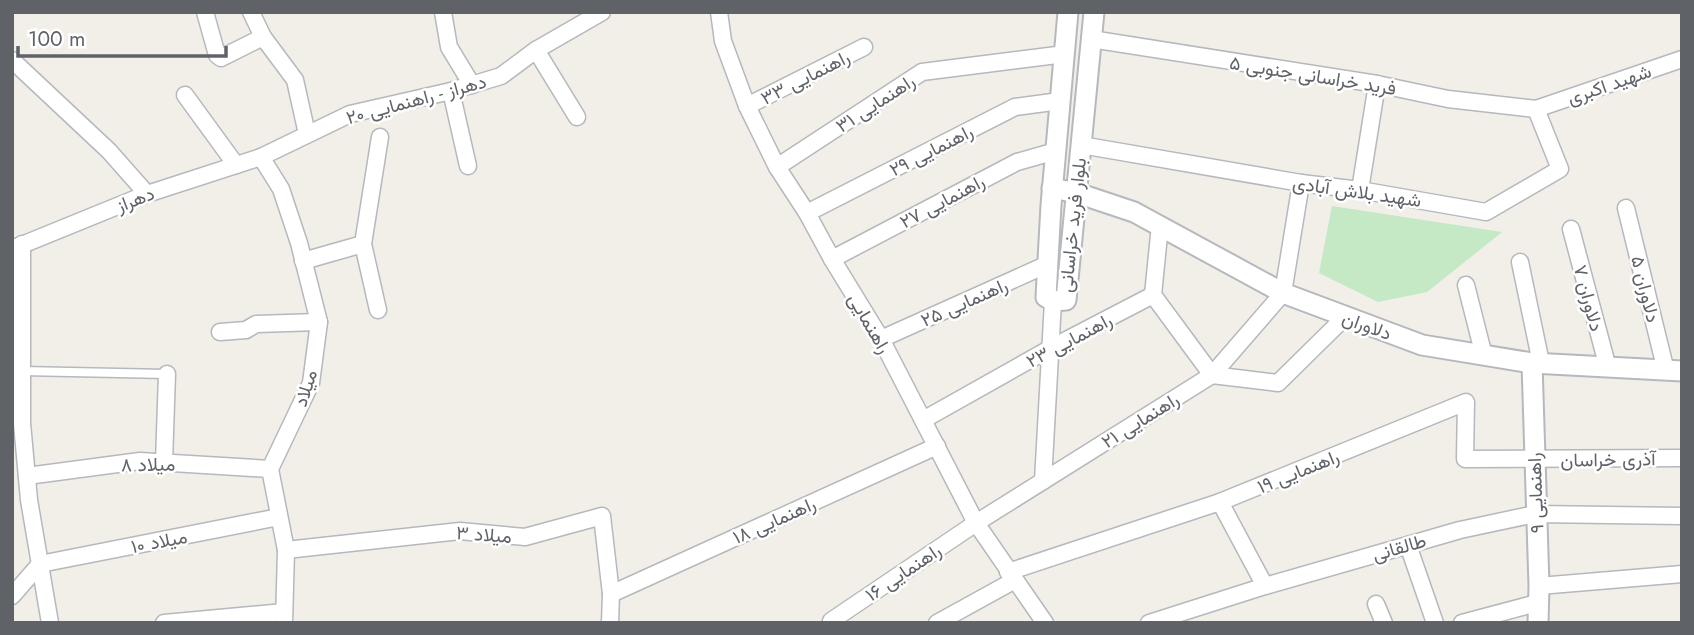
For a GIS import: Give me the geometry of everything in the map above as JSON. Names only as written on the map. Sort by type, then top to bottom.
[{"type":"street","points":[[205,12],[217,55],[221,58],[263,37]]},
{"type":"street","points":[[251,12],[263,37],[295,80],[307,134]]},
{"type":"street","points":[[443,12],[449,47],[472,85]]},
{"type":"street","name":"دهراز - راهنمایی ۲۰","points":[[261,157],[350,114],[451,91],[500,76],[536,50],[602,12]]},
{"type":"street","name":"راهنمایی","points":[[719,12],[723,40],[747,106],[777,167],[881,339],[976,523],[1045,623]]},
{"type":"street","name":"بلوار فرید خراسانی","points":[[1068,12],[1052,188],[1046,297],[1054,301],[1066,300],[1094,12]]},
{"type":"street","name":"فرید خراسانی جنوبی ۵","points":[[1091,39],[1377,84],[1448,99],[1536,109]]},
{"type":"street","name":"راهنمایی ۳۳","points":[[747,106],[864,47]]},
{"type":"street","points":[[536,50],[577,117]]},
{"type":"street","name":"راهنمایی ۳۱","points":[[777,167],[922,72],[1065,54]]},
{"type":"street","name":"شهید اکبری","points":[[1536,109],[1682,59]]},
{"type":"street","points":[[12,60],[109,151],[147,194]]},
{"type":"street","points":[[1360,190],[1377,84]]},
{"type":"street","points":[[451,91],[468,166]]},
{"type":"street","points":[[185,95],[236,165]]},
{"type":"street","name":"راهنمایی ۲۹","points":[[807,213],[1015,107],[1060,101]]},
{"type":"street","name":"شهید بلاش آبادی","points":[[1081,145],[1486,212],[1560,169],[1536,109]]},
{"type":"street","points":[[378,310],[363,244],[380,138]]},
{"type":"street","name":"راهنمایی ۲۷","points":[[832,259],[1017,162],[1056,151]]},
{"type":"street","name":"دهراز","points":[[17,246],[147,194],[261,157]]},
{"type":"street","name":"میلاد","points":[[261,157],[281,189],[319,322],[311,383],[270,470]]},
{"type":"street","points":[[1283,293],[1301,183]]},
{"type":"street","name":"دلاوران","points":[[1052,188],[1077,193],[1134,212],[1283,293],[1422,345],[1537,363],[1674,371]]},
{"type":"street","name":"دلاوران ۵","points":[[1626,208],[1674,371]]},
{"type":"street","points":[[1160,225],[1153,295],[1212,375],[1278,383],[1345,317]]},
{"type":"street","name":"دلاوران ۷","points":[[1571,229],[1608,368]]},
{"type":"street","points":[[303,261],[363,244]]},
{"type":"street","points":[[17,246],[22,423],[27,476],[50,623]]},
{"type":"street","points":[[1520,262],[1537,363]]},
{"type":"street","name":"راهنمایی ۲۵","points":[[881,339],[1048,264]]},
{"type":"street","points":[[1466,285],[1483,356]]},
{"type":"street","name":"راهنمایی ۲۱","points":[[976,523],[1212,375],[1283,293]]},
{"type":"street","name":"راهنمایی ۲۳","points":[[923,420],[1051,348],[1153,295]]},
{"type":"street","points":[[1043,481],[1054,301]]},
{"type":"street","points":[[220,332],[246,330],[256,324],[319,322]]},
{"type":"street","name":"راهنمایی ۹","points":[[1537,363],[1533,460],[1538,623]]},
{"type":"street","points":[[164,462],[167,374]]},
{"type":"street","name":"راهنمایی ۱۹","points":[[937,623],[1011,576],[1220,502],[1466,402],[1465,459],[1533,460]]},
{"type":"street","name":"راهنمایی ۱۸","points":[[611,594],[937,446]]},
{"type":"street","name":"آذری خراسان","points":[[1533,460],[1682,458]]},
{"type":"street","name":"میلاد ۸","points":[[27,476],[140,461],[270,470]]},
{"type":"street","points":[[164,623],[284,617],[286,550],[270,470]]},
{"type":"street","points":[[1220,502],[1265,586]]},
{"type":"street","name":"طالقانی","points":[[1149,623],[1265,586],[1460,530],[1535,514],[1682,516]]},
{"type":"street","name":"میلاد ۳","points":[[286,550],[460,531],[525,537],[602,516],[611,594]]},
{"type":"street","name":"میلاد ۱۰","points":[[40,564],[279,517]]},
{"type":"street","name":"راهنمایی ۱۶","points":[[831,621],[976,523]]},
{"type":"street","points":[[1408,545],[1435,623]]},
{"type":"street","points":[[12,596],[40,564]]},
{"type":"street","points":[[1462,623],[1538,594],[1682,574]]},
{"type":"street","points":[[607,622],[611,594]]},
{"type":"street","points":[[1376,604],[1384,623]]},
{"type":"lane","points":[[22,371],[167,374]]},
{"type":"green space","points":[[1332,206],[1502,232],[1427,292],[1378,302],[1319,273]]}]
